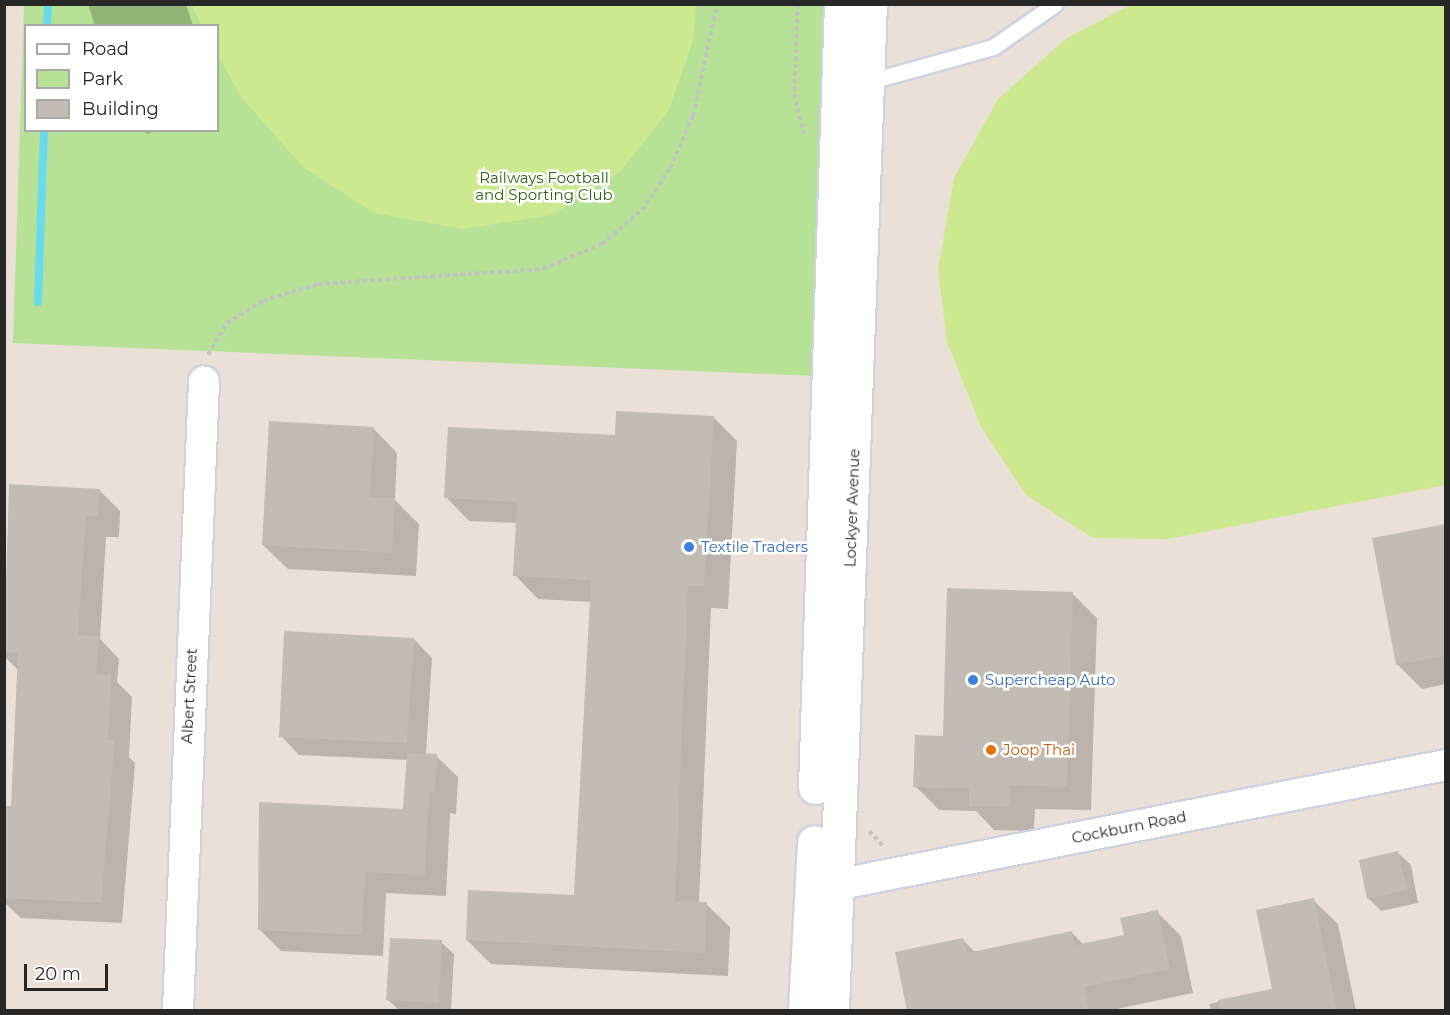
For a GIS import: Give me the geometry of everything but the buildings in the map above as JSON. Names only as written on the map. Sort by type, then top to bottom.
[{"type":"main road","name":"Lockyer Avenue","points":[[832,1011],[824,887],[841,4]]},
{"type":"main road","name":"Lockyer Avenue","points":[[805,1011],[824,887],[870,4]]},
{"type":"street","name":"Albert Street","points":[[178,1011],[204,382]]},
{"type":"street","name":"Cockburn Road","points":[[824,887],[1446,765]]},
{"type":"lane","points":[[867,82],[993,47],[1055,4]]},
{"type":"path","points":[[204,382],[209,346],[227,323],[263,301],[318,284],[543,269],[602,244],[642,210],[670,168],[693,116],[717,4]]},
{"type":"path","points":[[862,823],[883,841]]},
{"type":"green space","points":[[192,4],[696,5],[693,40],[669,110],[620,172],[552,215],[463,229],[374,213],[303,167],[241,97],[219,57],[219,24],[201,24]]},
{"type":"green space","name":"Railways Football and Sporting Club","points":[[24,5],[842,5],[840,377],[13,343]]},
{"type":"green space","points":[[1130,5],[1445,5],[1445,485],[1168,539],[1093,538],[1026,495],[981,427],[947,342],[938,270],[954,178],[998,99],[1067,38]]},
{"type":"waterway","points":[[47,24],[48,4]]},
{"type":"waterway","points":[[38,302],[44,132]]},
{"type":"place","name":"Textile Traders","points":[[689,547]]},
{"type":"place","name":"Supercheap Auto","points":[[973,680]]},
{"type":"place","name":"Joop Thai","points":[[991,750]]}]
